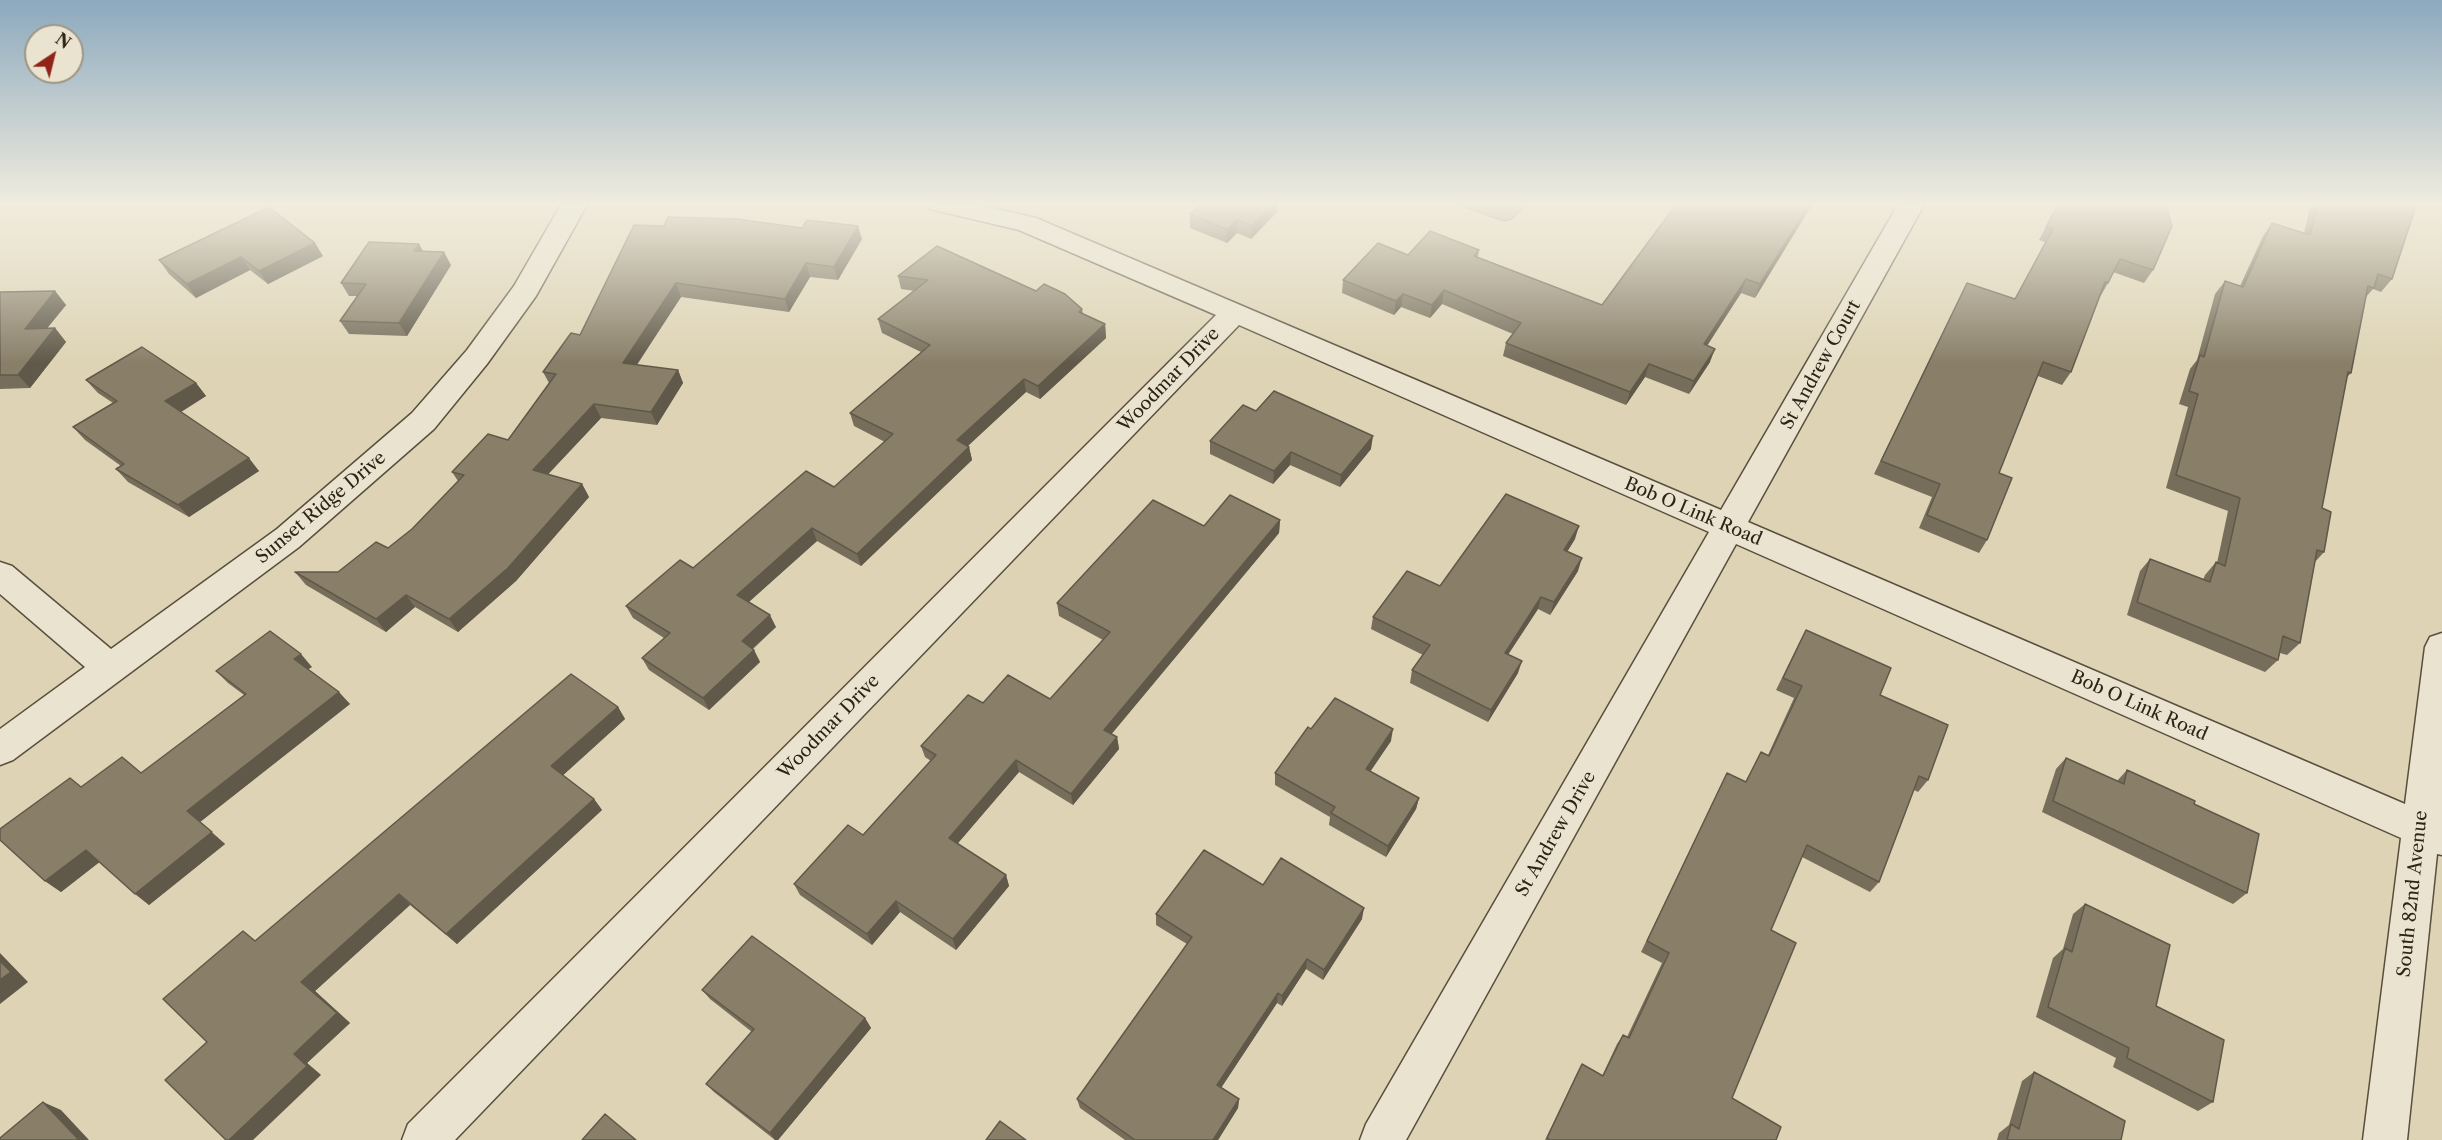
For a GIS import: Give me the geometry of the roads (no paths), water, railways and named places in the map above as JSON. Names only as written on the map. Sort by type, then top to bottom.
[{"type":"street","name":"Sunset Ridge Drive","points":[[0,748],[288,538],[423,421],[477,357],[526,290],[545,256]]},
{"type":"street","name":"Bob O Link Road","points":[[1103,256],[2431,833]]},
{"type":"street","name":"St Andrew Court","points":[[1730,528],[1882,256]]},
{"type":"street","name":"Woodmar Drive","points":[[424,1140],[1234,314]]},
{"type":"street","name":"St Andrew Drive","points":[[1382,1140],[1730,528]]},
{"type":"street","points":[[0,575],[111,669]]},
{"type":"street","name":"South 82nd Avenue","points":[[2385,1140],[2431,833],[2442,647]]}]
